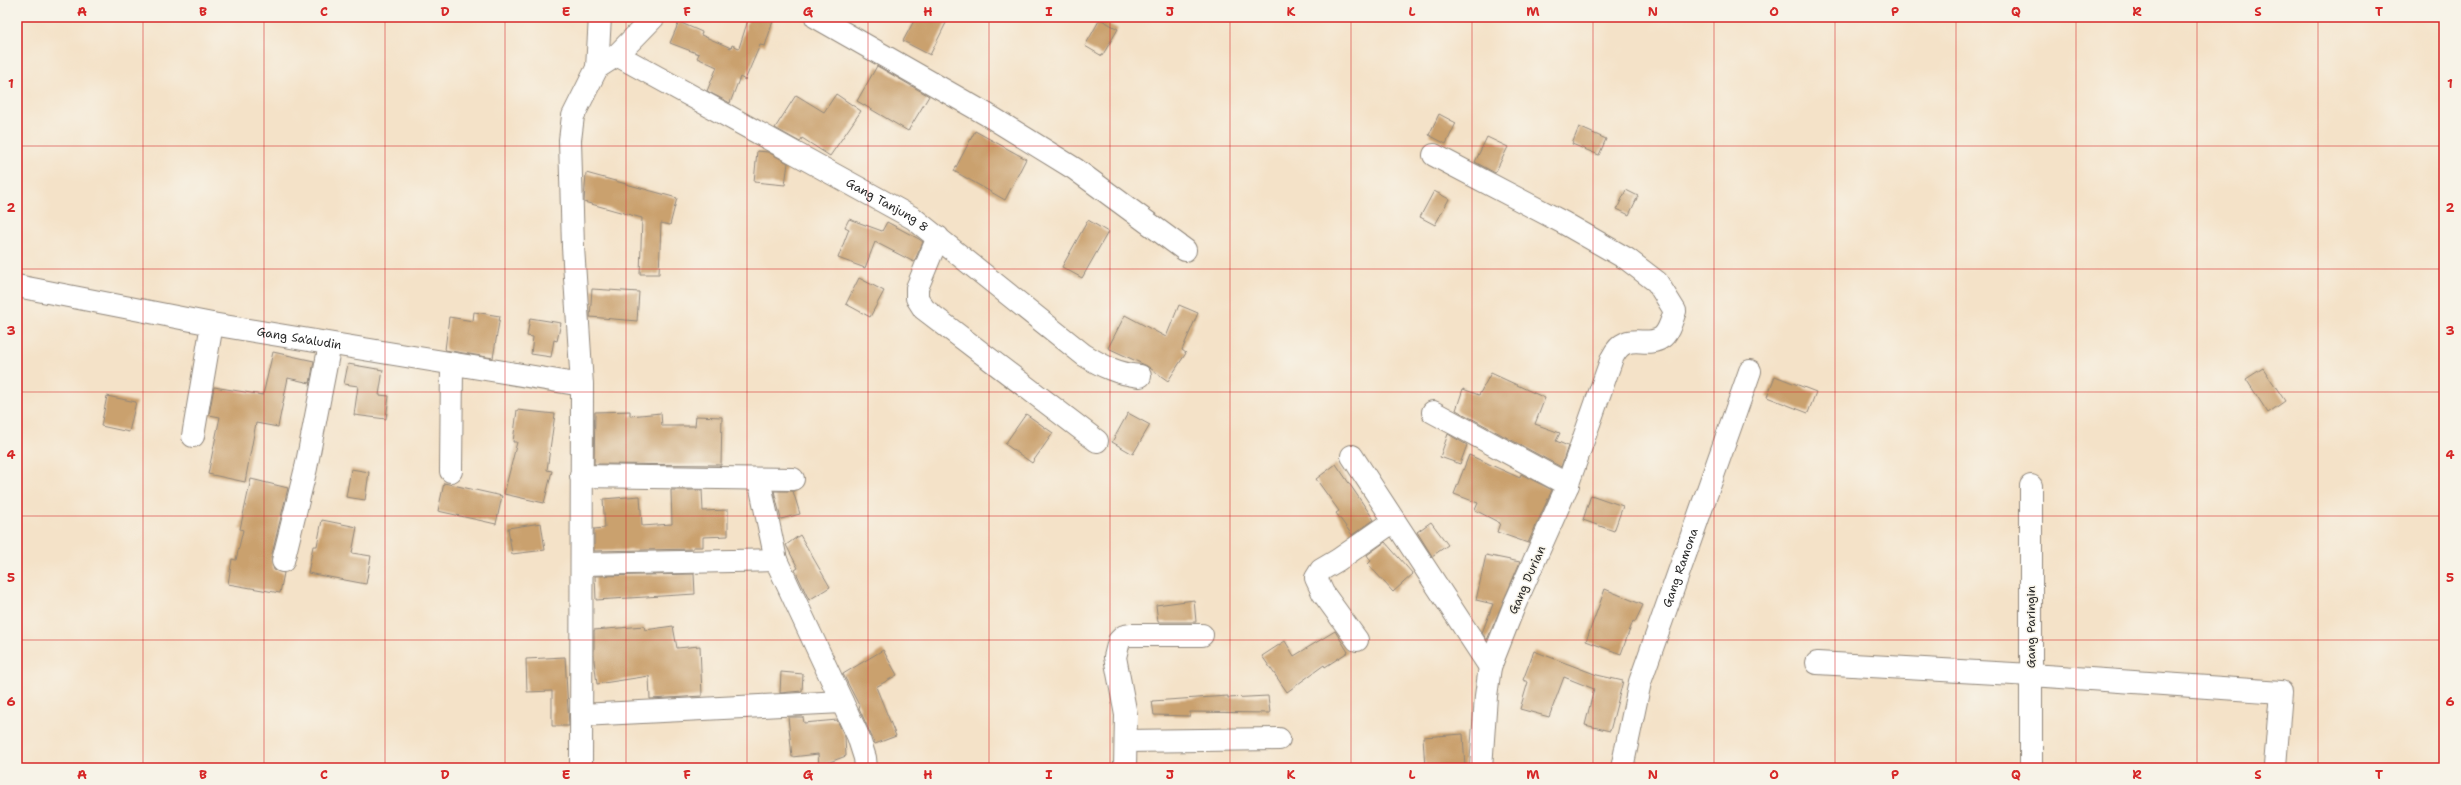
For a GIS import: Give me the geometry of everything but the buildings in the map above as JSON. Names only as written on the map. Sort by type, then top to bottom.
[{"type":"street","points":[[581,768],[582,385],[573,247],[570,140],[573,116],[597,68],[600,17]]},
{"type":"street","points":[[597,68],[617,55],[654,17]]},
{"type":"street","points":[[816,17],[986,114],[1075,169],[1185,250]]},
{"type":"street","name":"Gang Tanjung 8","points":[[617,55],[913,218],[1013,300],[1084,355],[1109,369],[1124,375],[1140,376]]},
{"type":"street","name":"Gang Durian","points":[[1434,155],[1603,244],[1651,277],[1665,292],[1675,311],[1667,331],[1661,338],[1652,341],[1633,341],[1618,349],[1612,358],[1568,485],[1514,606],[1490,667],[1486,696],[1481,768]]},
{"type":"street","points":[[938,237],[917,288],[917,298],[924,308],[1097,441]]},
{"type":"street","name":"Gang Sa'aludin","points":[[17,286],[212,324],[582,385]]},
{"type":"street","points":[[193,436],[212,324]]},
{"type":"street","points":[[283,561],[306,468],[330,344]]},
{"type":"street","points":[[451,471],[452,364]]},
{"type":"street","name":"Gang Ramona","points":[[1622,768],[1640,682],[1750,371]]},
{"type":"street","points":[[1433,412],[1568,485]]},
{"type":"street","points":[[1352,456],[1490,667]]},
{"type":"street","points":[[581,476],[759,479],[792,478]]},
{"type":"street","points":[[759,479],[776,560],[858,736],[865,758],[866,768]]},
{"type":"street","name":"Gang Paringin","points":[[2031,486],[2031,768]]},
{"type":"street","points":[[1357,640],[1322,593],[1316,578],[1321,570],[1394,521]]},
{"type":"street","points":[[582,564],[776,560]]},
{"type":"street","points":[[1125,768],[1126,715],[1115,657],[1119,641],[1124,636],[1130,635],[1202,635]]},
{"type":"street","points":[[1817,663],[2031,674],[2281,692],[2275,766]]},
{"type":"street","points":[[581,715],[842,702]]},
{"type":"street","points":[[1126,741],[1279,739]]}]
